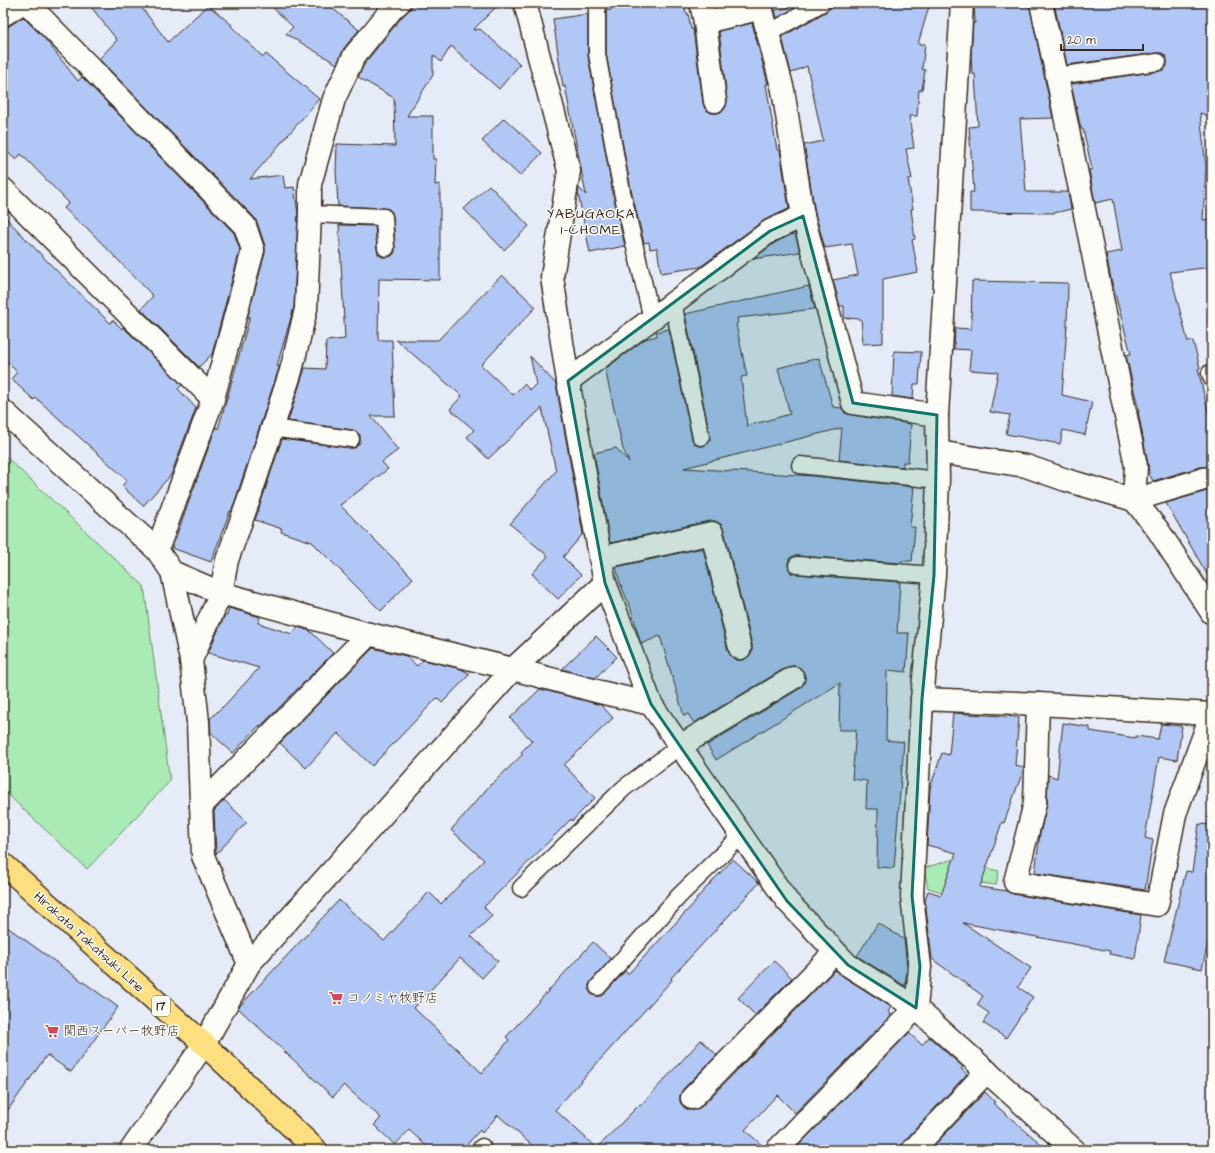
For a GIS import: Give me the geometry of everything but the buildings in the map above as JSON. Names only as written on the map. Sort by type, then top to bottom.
[{"type":"main road","name":"Hirakata Takatsuki Line","points":[[3,864],[204,1044],[316,1150]]},
{"type":"street","points":[[3,15],[22,3]]},
{"type":"street","points":[[27,3],[245,226],[253,250],[213,399],[157,550]]},
{"type":"street","points":[[191,660],[222,593],[227,560],[292,371],[306,308],[310,184],[334,99],[354,56],[392,9],[399,3]]},
{"type":"street","points":[[525,3],[569,171],[552,277],[568,381],[605,583],[651,704],[787,901],[835,952],[848,965],[916,1008],[1074,1150]]},
{"type":"street","points":[[777,1150],[916,1008],[920,967],[912,896],[922,700],[934,575],[938,480],[937,415],[962,3]]},
{"type":"street","points":[[1041,3],[1136,466],[1134,500],[1158,530],[1212,613]]},
{"type":"street","points":[[715,101],[703,13],[761,5],[783,90],[803,216],[853,403],[937,415]]},
{"type":"street","points":[[3,189],[213,399]]},
{"type":"street","points":[[568,381],[770,231],[803,216]]},
{"type":"street","points":[[3,411],[157,550],[172,572],[191,660],[198,722],[203,856],[249,964]]},
{"type":"street","points":[[938,452],[1026,466],[1066,480],[1134,500],[1204,479],[1212,478]]},
{"type":"street","points":[[600,558],[712,533],[740,648]]},
{"type":"street","points":[[172,572],[222,593],[369,634],[513,668],[600,692],[651,704]]},
{"type":"street","points":[[131,1150],[204,1044],[249,964],[513,668],[605,583]]},
{"type":"street","points":[[201,806],[369,634]]},
{"type":"street","points":[[680,746],[793,678]]},
{"type":"street","points":[[922,700],[1038,704],[1211,713],[1175,814],[1157,904],[1015,882],[1035,803],[1038,704]]},
{"type":"street","points":[[692,1098],[835,952]]},
{"type":"street","points":[[913,1150],[987,1071]]},
{"type":"lane","points":[[597,3],[597,54],[622,192],[652,319]]},
{"type":"lane","points":[[768,34],[822,3]]},
{"type":"lane","points":[[1057,76],[1158,62]]},
{"type":"lane","points":[[310,214],[384,217],[386,248]]},
{"type":"lane","points":[[673,303],[701,437]]},
{"type":"lane","points":[[272,428],[351,439]]},
{"type":"lane","points":[[800,465],[938,480]]},
{"type":"lane","points":[[797,565],[934,575]]},
{"type":"lane","points":[[522,888],[624,788],[680,746]]},
{"type":"lane","points":[[598,987],[679,896],[742,835]]},
{"type":"highlighted area","points":[[803,216],[853,403],[937,415],[934,575],[922,699],[912,896],[920,967],[916,1008],[848,965],[787,901],[651,704],[605,583],[568,381],[770,231]]},
{"type":"green space","points":[[3,454],[144,586],[170,781],[87,869],[3,790]]},
{"type":"green space","points":[[950,860],[999,871],[996,885],[980,883],[953,895],[928,888],[924,868]]},
{"type":"place","name":"コノミヤ牧野店","points":[[336,998]]},
{"type":"place","name":"関西スーパー牧野店","points":[[52,1031]]},
{"type":"district","name":"YABUGAOKA 1-CHOME","points":[[591,222]]}]
